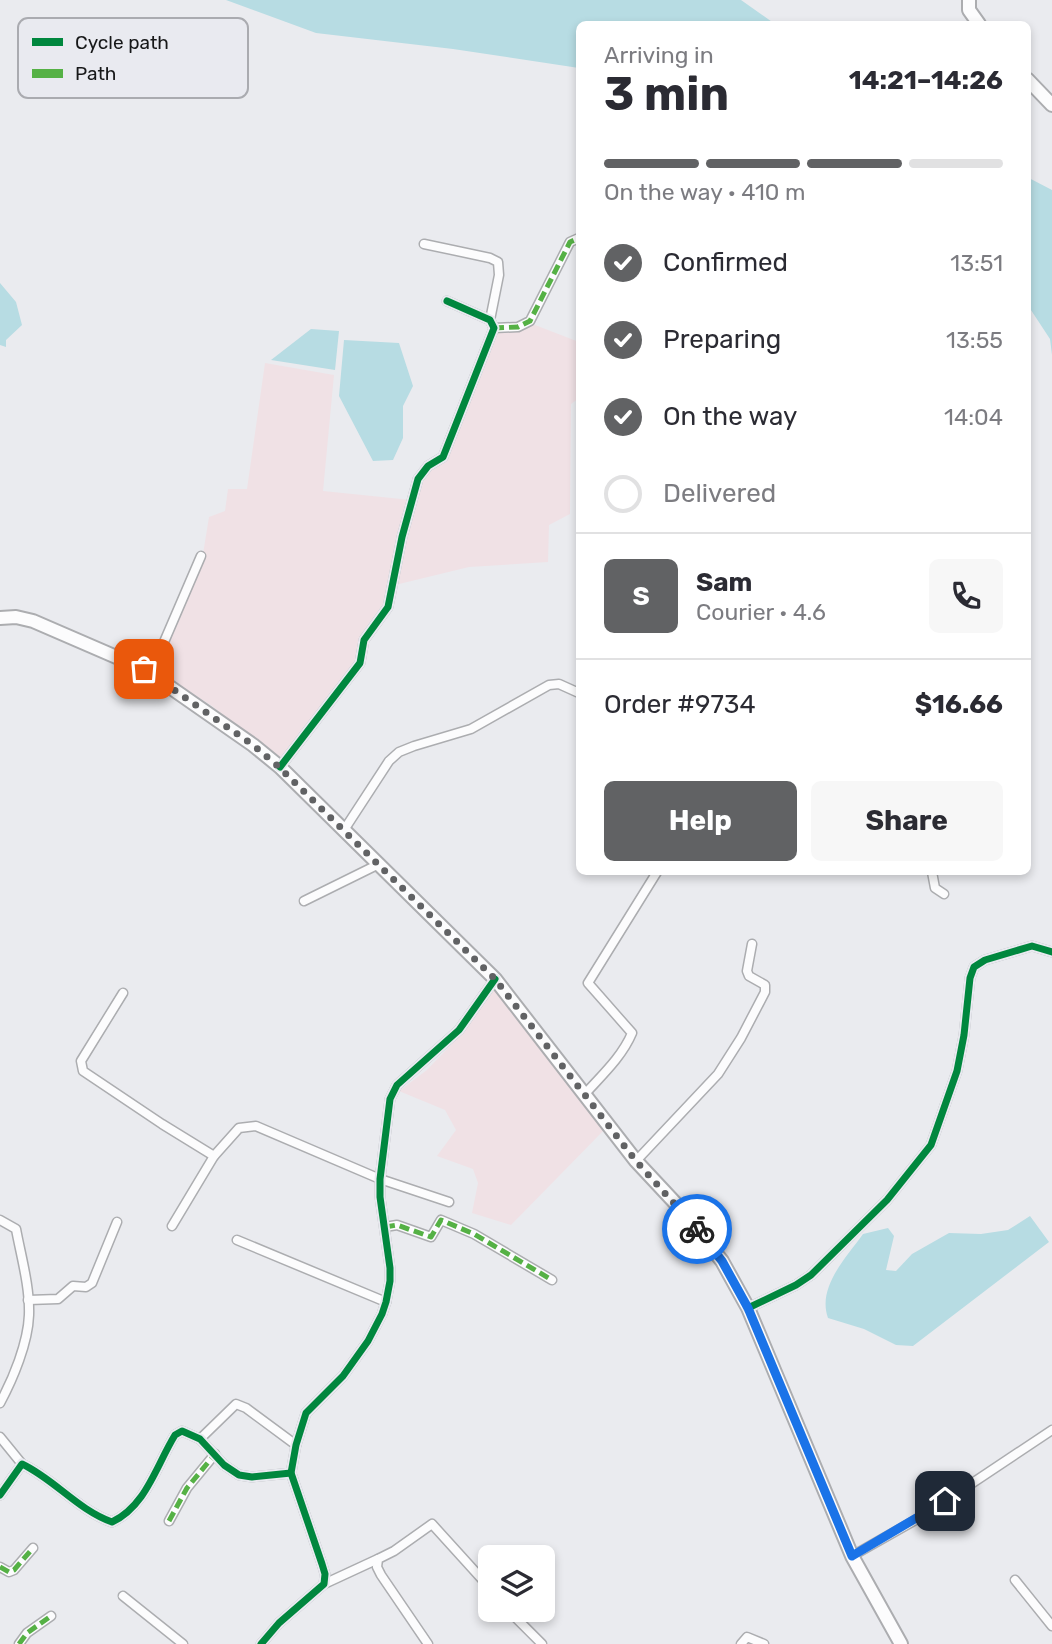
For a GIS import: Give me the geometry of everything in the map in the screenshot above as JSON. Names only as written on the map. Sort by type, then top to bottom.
[{"type":"main road","points":[[968,0],[970,10],[977,21]]},
{"type":"main road","points":[[1031,83],[1052,105]]},
{"type":"main road","points":[[0,618],[16,617],[33,621],[144,669],[253,745],[279,767],[495,979],[636,1161],[722,1261],[748,1308],[852,1556],[901,1644]]},
{"type":"street","points":[[447,302],[492,324],[518,327],[530,321],[570,242],[576,239]]},
{"type":"street","points":[[279,767],[360,663],[364,639],[388,607],[402,537],[418,479],[428,466],[443,457],[492,324],[499,275],[498,262],[424,244]]},
{"type":"street","points":[[144,669],[161,649],[201,556]]},
{"type":"street","points":[[344,830],[389,761],[399,752],[471,729],[549,685],[559,684],[576,692]]},
{"type":"street","points":[[304,901],[377,865]]},
{"type":"street","points":[[584,1095],[612,1064],[632,1033],[588,983],[654,875]]},
{"type":"street","points":[[933,875],[935,888],[944,894]]},
{"type":"street","points":[[636,1161],[704,1091],[741,1038],[765,992],[765,985],[749,976],[747,971],[752,944]]},
{"type":"street","points":[[748,1308],[786,1291],[811,1275],[887,1200],[931,1144],[957,1071],[970,978],[974,967],[985,960],[1032,946],[1052,952]]},
{"type":"street","points":[[324,1584],[322,1564],[290,1473],[306,1413],[342,1376],[368,1340],[386,1302],[390,1268],[380,1179],[388,1108],[393,1091],[459,1030],[495,979]]},
{"type":"street","points":[[123,993],[81,1061],[83,1071],[214,1156]]},
{"type":"street","points":[[172,1226],[214,1156],[239,1128],[256,1126],[380,1179],[450,1202]]},
{"type":"street","points":[[0,1220],[16,1229],[29,1317],[13,1378],[0,1403]]},
{"type":"street","points":[[385,1227],[397,1225],[431,1237],[441,1220],[474,1234],[552,1280]]},
{"type":"street","points":[[28,1300],[58,1299],[73,1286],[86,1287],[92,1283],[117,1222]]},
{"type":"street","points":[[237,1240],[386,1302]]},
{"type":"street","points":[[200,1439],[236,1404],[246,1408],[296,1445]]},
{"type":"street","points":[[852,1556],[926,1514],[1052,1430]]},
{"type":"street","points":[[0,1437],[22,1464],[38,1472],[99,1518],[112,1522],[126,1516],[143,1496],[175,1435],[182,1431],[200,1439],[224,1465],[239,1475],[252,1477],[290,1473]]},
{"type":"street","points":[[169,1521],[187,1488],[215,1454]]},
{"type":"street","points":[[0,1495],[22,1464]]},
{"type":"street","points":[[261,1644],[279,1623],[324,1584],[394,1551],[432,1524],[478,1575]]},
{"type":"street","points":[[0,1567],[9,1572],[13,1570],[33,1548]]},
{"type":"street","points":[[379,1559],[377,1567],[381,1575],[428,1644]]},
{"type":"street","points":[[1015,1580],[1052,1626]]},
{"type":"street","points":[[123,1596],[183,1644]]},
{"type":"street","points":[[19,1644],[27,1633],[51,1616]]},
{"type":"street","points":[[520,1622],[542,1644]]},
{"type":"street","points":[[741,1644],[747,1637],[764,1644]]},
{"type":"shaded area","points":[[535,325],[576,341],[576,400],[571,404],[570,514],[549,525],[548,562],[469,567],[395,585],[413,500],[430,468],[444,461],[494,334]]},
{"type":"shaded area","points":[[265,363],[334,375],[323,491],[411,500],[387,604],[381,607],[361,636],[355,661],[279,761],[212,706],[149,666],[203,554],[209,517],[225,511],[228,489],[247,489]]},
{"type":"shaded area","points":[[494,986],[606,1128],[511,1225],[472,1213],[478,1183],[473,1169],[437,1156],[456,1130],[445,1110],[399,1091],[427,1070],[466,1029],[479,1005]]},
{"type":"water","points":[[226,0],[741,0],[771,21],[576,21],[576,68],[453,49],[316,33]]},
{"type":"water","points":[[1031,179],[1052,190],[1052,355],[1050,339],[1031,310]]},
{"type":"water","points":[[0,283],[16,302],[22,325],[6,340],[6,347],[0,345]]},
{"type":"water","points":[[311,329],[339,331],[335,370],[271,360]]},
{"type":"water","points":[[344,340],[399,343],[413,386],[403,406],[403,438],[393,460],[373,461],[339,396]]},
{"type":"water","points":[[1030,1216],[1049,1242],[913,1346],[896,1345],[864,1329],[828,1318],[826,1295],[830,1284],[863,1234],[888,1228],[894,1236],[886,1270],[896,1271],[912,1254],[949,1233],[981,1234],[1008,1230]]},
{"type":"marked path","points":[[494,328],[518,327],[530,321],[570,242],[576,239]]},
{"type":"marked path","points":[[385,1227],[397,1225],[431,1237],[441,1220],[474,1234],[552,1280]]},
{"type":"marked path","points":[[169,1521],[187,1488],[215,1454]]},
{"type":"marked path","points":[[0,1567],[9,1572],[14,1570],[33,1548]]},
{"type":"marked path","points":[[19,1644],[27,1633],[51,1616]]},
{"type":"cycle path","points":[[280,767],[360,663],[364,640],[388,607],[402,537],[418,479],[428,466],[443,457],[494,328],[490,320],[447,301]]},
{"type":"cycle path","points":[[748,1308],[811,1275],[887,1200],[931,1145],[957,1071],[970,978],[974,967],[985,960],[1032,946],[1052,952]]},
{"type":"cycle path","points":[[261,1644],[279,1623],[324,1584],[325,1574],[291,1473],[306,1413],[343,1376],[368,1341],[386,1302],[390,1268],[380,1179],[390,1099],[397,1085],[459,1030],[495,979]]},
{"type":"cycle path","points":[[0,1495],[22,1464],[88,1510],[112,1522],[124,1515],[142,1496],[175,1435],[182,1431],[200,1439],[224,1465],[239,1475],[252,1477],[291,1473]]},
{"type":"way so far","points":[[144,669],[212,715],[279,767],[495,979],[636,1161],[697,1229]]},
{"type":"route","points":[[697,1229],[722,1261],[748,1308],[796,1417],[852,1556],[945,1501]]}]
